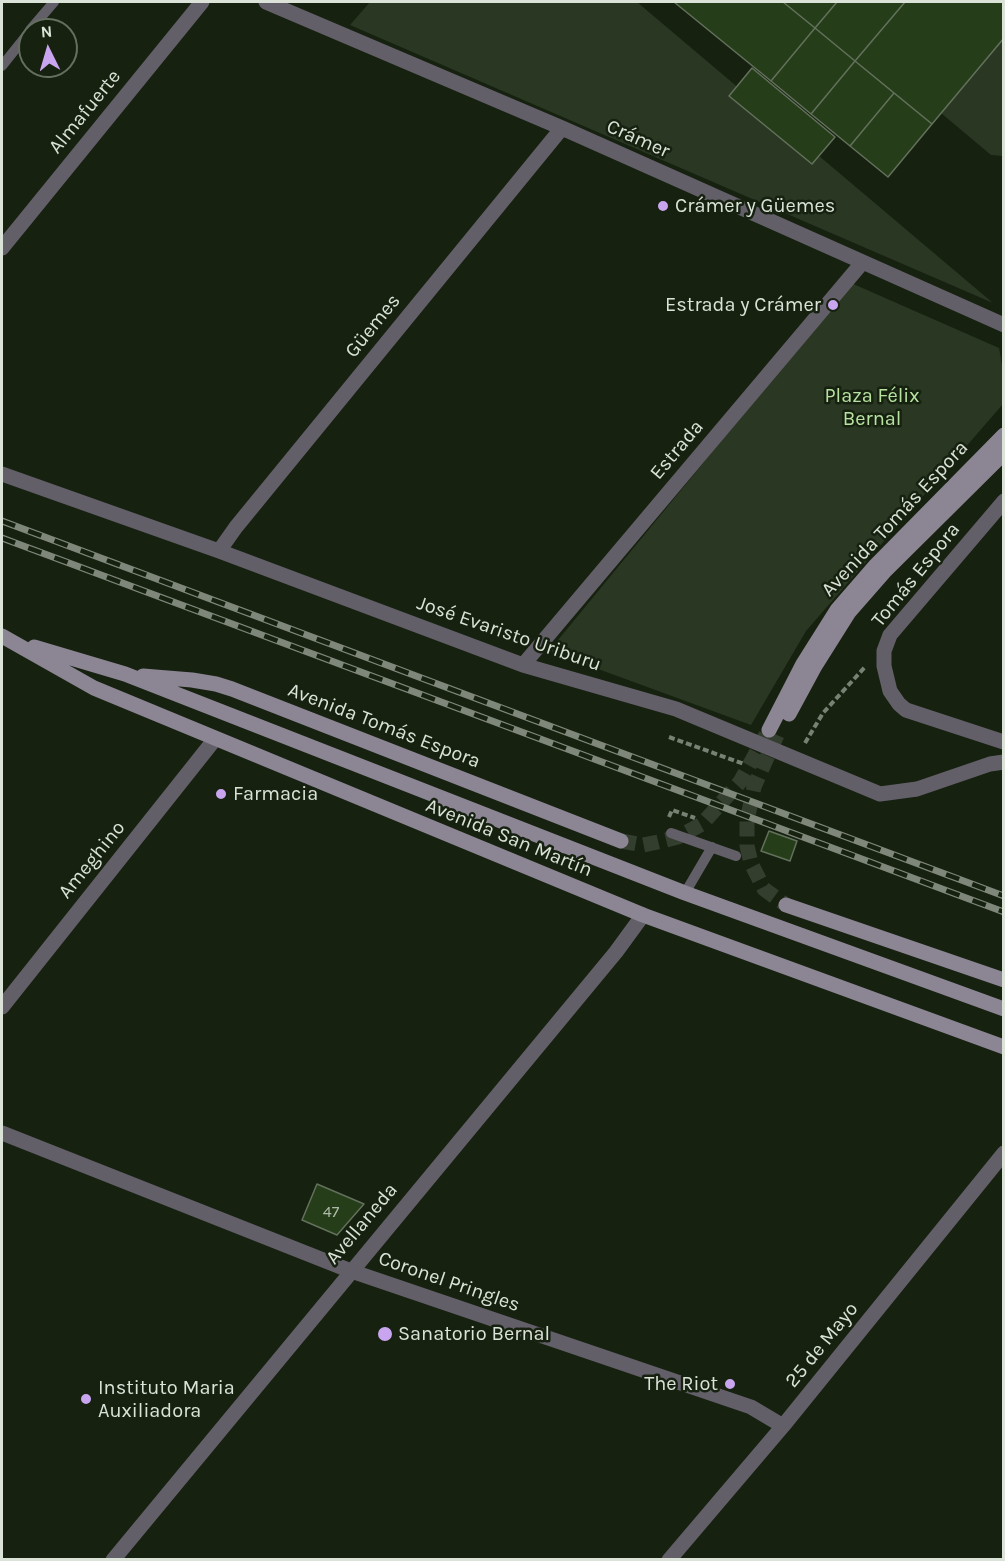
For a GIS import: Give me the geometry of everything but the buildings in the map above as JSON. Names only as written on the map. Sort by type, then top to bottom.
[{"type":"main road","name":"Avenida Tomás Espora","points":[[1004,435],[876,565],[837,610],[803,663],[773,732],[849,612],[884,572],[1004,453]]},
{"type":"main road","name":"Avenida San Martín","points":[[6,638],[125,674],[685,893],[1004,1009]]},
{"type":"main road","name":"Avenida San Martín","points":[[6,638],[94,688],[643,915],[1004,1047]]},
{"type":"main road","name":"Avenida Tomás Espora","points":[[125,674],[192,680],[232,689],[621,842]]},
{"type":"main road","points":[[786,905],[1004,980]]},
{"type":"street","name":"Almafuerte","points":[[2,248],[202,2]]},
{"type":"street","name":"Crámer","points":[[266,2],[562,128],[862,262],[997,323],[1004,334]]},
{"type":"street","name":"Güemes","points":[[219,551],[243,518],[562,128]]},
{"type":"street","name":"Estrada","points":[[524,665],[862,262]]},
{"type":"street","name":"José Evaristo Uriburu","points":[[2,474],[219,551],[524,665],[676,709],[880,794],[917,789],[990,764],[1004,762]]},
{"type":"street","name":"Tomás Espora","points":[[1004,501],[890,635],[884,651],[884,666],[888,684],[895,699],[906,710],[1004,742]]},
{"type":"street","name":"Ameghino","points":[[2,1007],[215,739]]},
{"type":"street","name":"Avellaneda","points":[[113,1560],[616,952],[643,915]]},
{"type":"street","name":"Coronel Pringles","points":[[2,1133],[351,1270],[752,1407],[783,1426]]},
{"type":"street","name":"25 de Mayo","points":[[669,1560],[783,1426],[1004,1153]]},
{"type":"lane","points":[[40,18],[54,2]]},
{"type":"lane","points":[[2,66],[18,45]]},
{"type":"lane","points":[[671,833],[736,856]]},
{"type":"lane","points":[[685,893],[712,848]]},
{"type":"path","points":[[795,759],[823,713],[862,669],[884,651]]},
{"type":"path","points":[[669,737],[744,764]]},
{"type":"path","points":[[669,818],[672,810],[695,818]]},
{"type":"green space","points":[[370,2],[637,2],[993,303],[350,25]]},
{"type":"green space","points":[[1003,38],[1003,156],[991,155],[941,113]]},
{"type":"green space","name":"Plaza Félix Bernal","points":[[851,283],[999,348],[1003,371],[1003,404],[806,631],[751,725],[549,651]]},
{"type":"tunnel","points":[[621,841],[643,845],[658,842],[678,837],[702,824],[740,782],[766,735]]},
{"type":"tunnel","points":[[777,735],[754,787],[747,821],[747,846],[751,863],[764,889],[786,905]]},
{"type":"railway","points":[[2,521],[1004,896]]},
{"type":"railway","points":[[2,538],[1004,912]]},
{"type":"place","name":"Crámer y Güemes","points":[[663,206]]},
{"type":"place","name":"Estrada y Crámer","points":[[833,305]]},
{"type":"place","name":"Farmacia","points":[[221,794]]},
{"type":"place","name":"Sanatorio Bernal","points":[[385,1334]]},
{"type":"place","name":"The Riot","points":[[730,1384]]},
{"type":"place","name":"Instituto Maria Auxiliadora","points":[[86,1399]]}]
